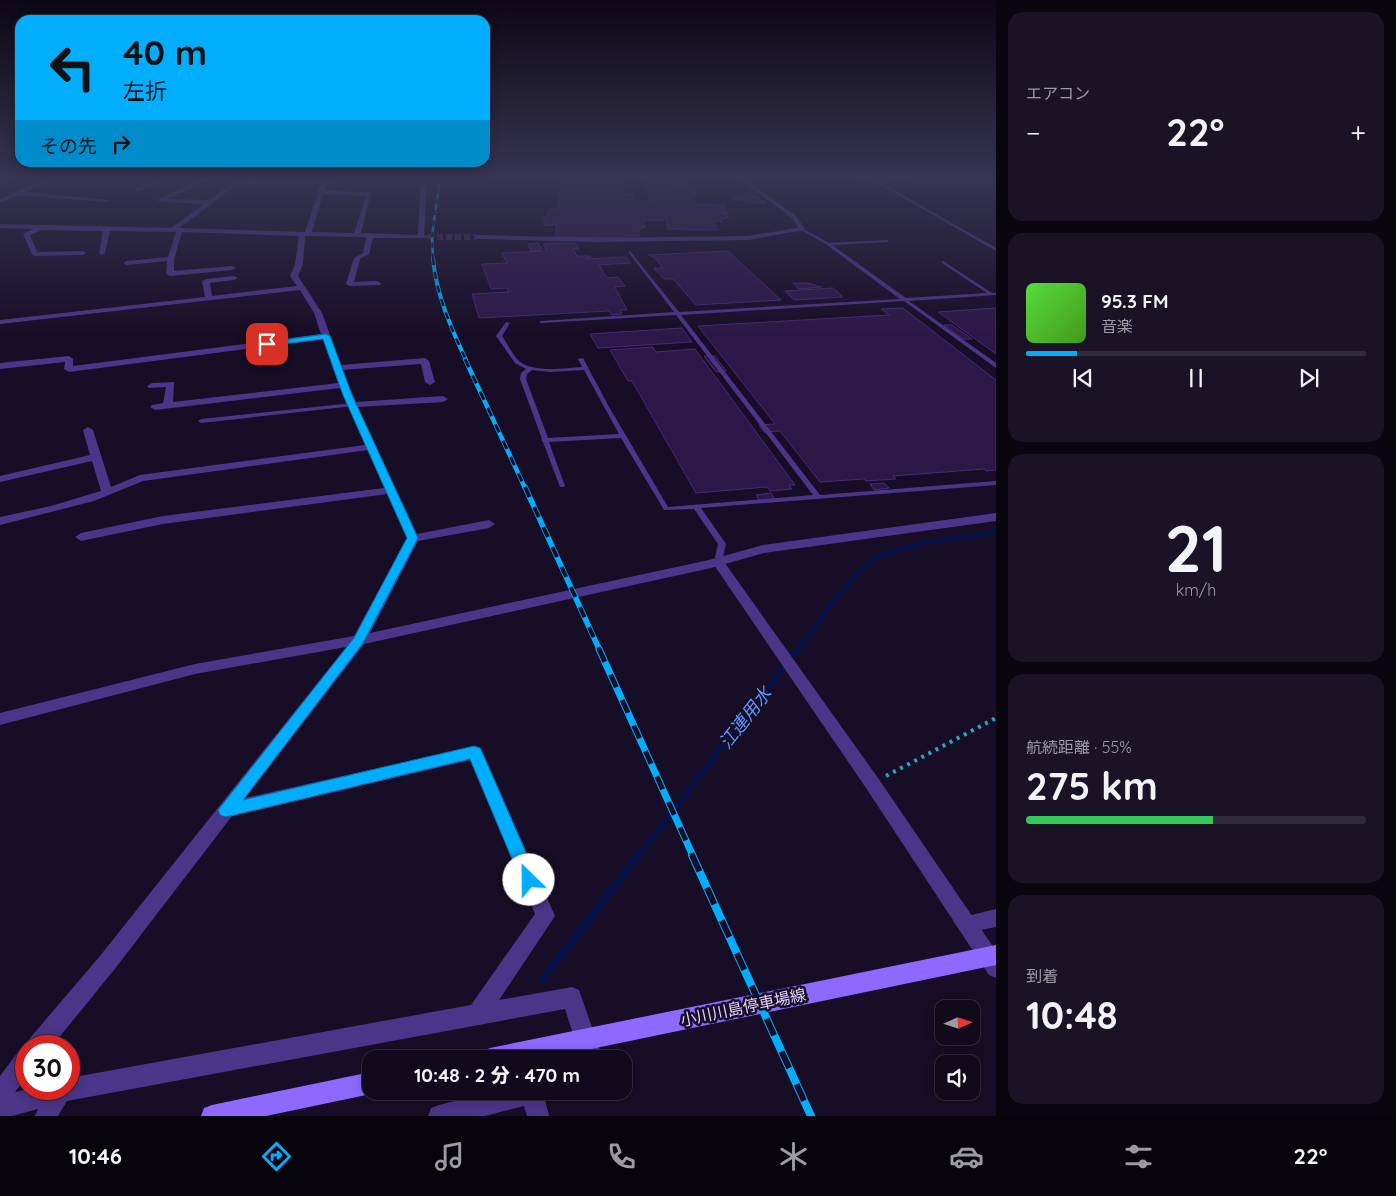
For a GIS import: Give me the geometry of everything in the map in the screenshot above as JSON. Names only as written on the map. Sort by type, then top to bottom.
[{"type":"main road","name":"小川川島停車場線","points":[[534,1050],[996,955]]},
{"type":"main road","points":[[212,1116],[362,1085]]},
{"type":"street","points":[[35,231],[26,234],[36,254],[84,253]]},
{"type":"street","points":[[102,253],[107,231]]},
{"type":"street","points":[[176,231],[170,274],[232,268]]},
{"type":"street","points":[[211,231],[424,236],[424,231]]},
{"type":"street","points":[[306,231],[299,264],[294,276],[318,313],[343,385],[413,538]]},
{"type":"street","points":[[358,235],[359,231]]},
{"type":"street","points":[[477,238],[597,240],[748,238],[790,231]]},
{"type":"street","points":[[370,235],[366,254],[358,258],[350,284],[377,283]]},
{"type":"street","points":[[127,263],[171,259]]},
{"type":"street","points":[[209,299],[206,281],[234,278]]},
{"type":"street","points":[[0,322],[301,288]]},
{"type":"street","points":[[0,366],[69,359],[69,369],[326,336]]},
{"type":"street","points":[[337,368],[425,361],[430,382]]},
{"type":"street","points":[[152,386],[171,384],[168,405]]},
{"type":"street","points":[[155,407],[343,385]]},
{"type":"street","points":[[352,405],[443,398]]},
{"type":"street","points":[[88,430],[107,492]]},
{"type":"street","points":[[0,522],[33,515],[120,489],[140,478],[370,447]]},
{"type":"street","points":[[0,479],[96,457]]},
{"type":"street","points":[[81,537],[162,520],[391,490]]},
{"type":"street","points":[[0,719],[195,669],[359,640],[718,562],[763,549],[996,517]]},
{"type":"street","points":[[413,538],[489,524]]},
{"type":"street","points":[[47,1035],[107,963],[359,640],[413,538]]},
{"type":"street","points":[[718,562],[872,783],[996,968]]},
{"type":"street","points":[[226,810],[474,752],[545,916],[478,1014]]},
{"type":"street","points":[[966,924],[996,918]]},
{"type":"street","points":[[80,1087],[572,997],[589,1050]]},
{"type":"street","points":[[0,1094],[15,1074]]},
{"type":"street","points":[[0,1108],[28,1100]]},
{"type":"street","points":[[46,1116],[55,1100]]},
{"type":"street","points":[[450,1115],[506,1100]]},
{"type":"street","points":[[537,1100],[538,1116]]},
{"type":"lane","points":[[806,231],[828,244],[996,366]]},
{"type":"lane","points":[[963,231],[996,250]]},
{"type":"lane","points":[[828,244],[887,241]]},
{"type":"lane","points":[[630,252],[817,496]]},
{"type":"lane","points":[[943,262],[994,294]]},
{"type":"lane","points":[[541,322],[994,294]]},
{"type":"lane","points":[[508,323],[499,336],[516,361],[522,366],[530,369],[586,368]]},
{"type":"lane","points":[[581,359],[666,508],[996,483]]},
{"type":"lane","points":[[530,369],[524,373],[523,379],[562,486]]},
{"type":"lane","points":[[201,421],[352,405]]},
{"type":"lane","points":[[544,440],[624,436]]},
{"type":"lane","points":[[696,506],[722,544],[718,562]]},
{"type":"path","points":[[872,783],[996,718]]},
{"type":"building","points":[[556,231],[638,231],[639,236],[626,236],[626,238],[555,237]]},
{"type":"building","points":[[538,243],[542,250],[531,251],[528,244]]},
{"type":"building","points":[[575,243],[579,249],[573,249],[577,256],[591,257],[586,259],[626,257],[630,263],[599,265],[607,278],[618,277],[625,286],[615,287],[627,310],[620,310],[622,314],[612,315],[609,311],[479,318],[472,294],[509,292],[507,288],[491,289],[482,264],[507,263],[502,253],[547,251],[543,244]]},
{"type":"building","points":[[728,251],[781,300],[696,305],[673,279],[664,279],[654,268],[663,268],[654,257],[648,255]]},
{"type":"building","points":[[793,283],[807,283],[821,287],[799,289]]},
{"type":"building","points":[[833,288],[843,297],[794,300],[785,291]]},
{"type":"building","points":[[903,308],[996,380],[996,470],[986,471],[984,469],[893,476],[896,479],[820,482],[780,431],[764,432],[759,425],[775,424],[698,326],[889,315],[881,309]]},
{"type":"building","points":[[996,308],[996,354],[938,312]]},
{"type":"building","points":[[944,325],[952,325],[972,339],[963,339]]},
{"type":"building","points":[[682,328],[692,342],[598,348],[590,334]]},
{"type":"building","points":[[653,347],[656,352],[695,349],[795,485],[789,485],[792,489],[770,491],[767,487],[696,493],[632,381],[628,381],[610,350]]},
{"type":"building","points":[[704,356],[715,356],[726,371],[716,372]]},
{"type":"building","points":[[884,483],[889,488],[874,490],[870,484]]},
{"type":"building","points":[[771,493],[775,499],[759,500],[756,495]]},
{"type":"waterway","name":"江連用水","points":[[797,651],[846,586],[867,564],[876,558],[919,544],[996,532]]},
{"type":"waterway","name":"江連用水","points":[[638,856],[798,649]]},
{"type":"waterway","name":"江連用水","points":[[543,979],[639,855]]},
{"type":"tunnel","points":[[428,237],[477,237]]},
{"type":"railway","points":[[433,231],[433,259]]},
{"type":"railway","points":[[433,258],[441,298],[466,360]]},
{"type":"railway","points":[[465,359],[525,488]]},
{"type":"railway","points":[[525,487],[600,651]]},
{"type":"railway","points":[[599,649],[693,856]]},
{"type":"railway","points":[[692,855],[811,1116]]},
{"type":"route","points":[[267,344],[326,336],[343,385],[413,538],[359,640],[226,810],[474,752],[529,880]]}]
